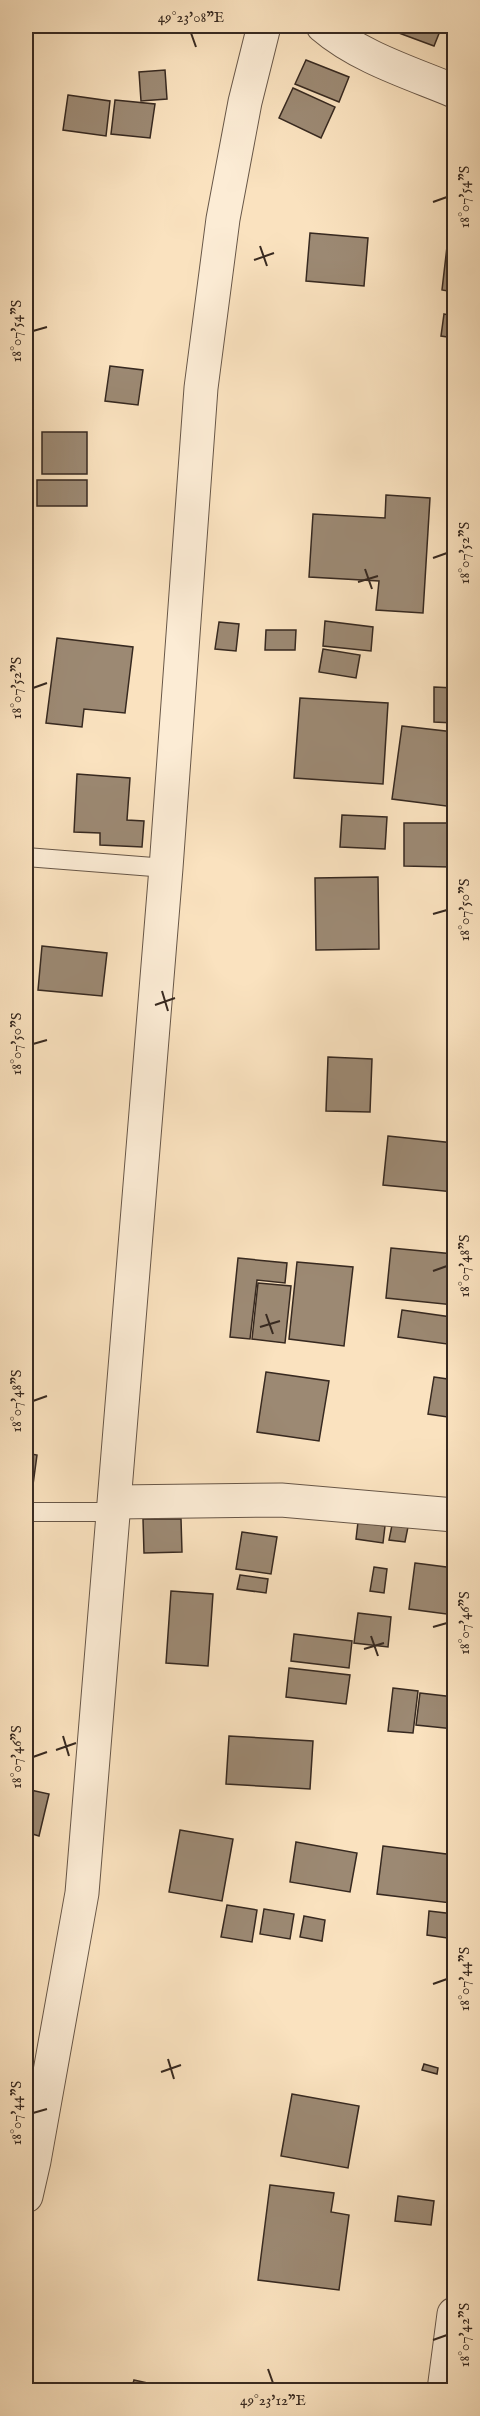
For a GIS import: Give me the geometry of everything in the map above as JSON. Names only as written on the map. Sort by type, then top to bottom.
[{"type":"street","points":[[26,2196],[82,1893],[166,868],[201,388],[223,219],[245,102],[264,26]]},
{"type":"street","points":[[323,26],[333,34],[385,62],[454,91]]},
{"type":"street","points":[[115,1507],[281,1500],[454,1515]]},
{"type":"street","points":[[444,2391],[454,2314]]},
{"type":"lane","points":[[26,857],[166,868]]},
{"type":"lane","points":[[26,1512],[115,1507]]},
{"type":"building","points":[[380,26],[442,26],[434,46]]},
{"type":"building","points":[[306,60],[349,77],[339,102],[295,84]]},
{"type":"building","points":[[165,70],[167,99],[141,101],[139,72]]},
{"type":"building","points":[[293,88],[335,107],[321,138],[279,118]]},
{"type":"building","points":[[68,95],[110,101],[106,136],[63,130]]},
{"type":"building","points":[[115,100],[155,104],[150,138],[111,134]]},
{"type":"building","points":[[310,233],[368,238],[364,286],[306,281]]},
{"type":"building","points":[[448,238],[454,239],[454,292],[442,290]]},
{"type":"building","points":[[26,254],[32,255],[29,286],[26,285]]},
{"type":"building","points":[[444,314],[454,316],[454,338],[441,336]]},
{"type":"building","points":[[110,366],[143,370],[138,405],[105,401]]},
{"type":"building","points":[[42,432],[87,432],[87,474],[42,474]]},
{"type":"building","points":[[37,480],[87,480],[87,506],[37,506]]},
{"type":"building","points":[[386,495],[430,498],[423,613],[376,610],[379,581],[309,577],[313,514],[385,518]]},
{"type":"building","points":[[325,621],[373,627],[371,651],[323,646]]},
{"type":"building","points":[[219,622],[239,624],[236,651],[215,649]]},
{"type":"building","points":[[266,630],[296,630],[295,650],[265,650]]},
{"type":"building","points":[[57,638],[133,647],[125,713],[84,709],[82,727],[46,723]]},
{"type":"building","points":[[323,649],[360,655],[356,678],[319,672]]},
{"type":"building","points":[[434,687],[454,688],[454,723],[434,722]]},
{"type":"building","points":[[300,698],[388,703],[383,784],[294,778]]},
{"type":"building","points":[[402,726],[454,732],[454,807],[392,799]]},
{"type":"building","points":[[77,774],[130,778],[127,820],[144,821],[142,847],[100,845],[100,833],[74,832]]},
{"type":"building","points":[[342,815],[387,817],[385,849],[340,847]]},
{"type":"building","points":[[404,823],[451,823],[450,867],[404,866]]},
{"type":"building","points":[[378,877],[379,949],[316,950],[315,878]]},
{"type":"building","points":[[42,946],[107,953],[102,996],[38,990]]},
{"type":"building","points":[[328,1057],[372,1059],[370,1112],[326,1111]]},
{"type":"building","points":[[388,1136],[454,1143],[454,1192],[383,1185]]},
{"type":"building","points":[[391,1248],[454,1254],[454,1305],[386,1298]]},
{"type":"building","points":[[238,1258],[287,1263],[285,1283],[257,1280],[250,1339],[230,1337]]},
{"type":"building","points":[[297,1262],[353,1267],[344,1346],[289,1339]]},
{"type":"building","points":[[258,1283],[291,1286],[285,1343],[252,1339]]},
{"type":"building","points":[[402,1310],[451,1317],[447,1344],[398,1337]]},
{"type":"building","points":[[266,1372],[329,1381],[319,1441],[257,1432]]},
{"type":"building","points":[[434,1377],[454,1380],[454,1418],[428,1414]]},
{"type":"building","points":[[26,1453],[37,1455],[32,1492],[26,1491]]},
{"type":"building","points":[[143,1519],[181,1519],[182,1552],[144,1553]]},
{"type":"building","points":[[358,1522],[385,1526],[383,1543],[356,1539]]},
{"type":"building","points":[[392,1525],[408,1527],[405,1542],[389,1540]]},
{"type":"building","points":[[242,1532],[277,1537],[271,1574],[236,1569]]},
{"type":"building","points":[[415,1563],[454,1568],[454,1615],[409,1609]]},
{"type":"building","points":[[374,1567],[387,1569],[384,1593],[370,1591]]},
{"type":"building","points":[[240,1575],[268,1579],[266,1593],[237,1589]]},
{"type":"building","points":[[171,1591],[213,1594],[208,1666],[166,1663]]},
{"type":"building","points":[[358,1613],[391,1617],[388,1647],[354,1643]]},
{"type":"building","points":[[294,1634],[352,1641],[349,1668],[291,1661]]},
{"type":"building","points":[[289,1668],[350,1675],[346,1704],[286,1697]]},
{"type":"building","points":[[393,1688],[418,1691],[413,1733],[388,1731]]},
{"type":"building","points":[[420,1693],[454,1697],[454,1729],[416,1725]]},
{"type":"building","points":[[229,1736],[313,1741],[310,1789],[226,1784]]},
{"type":"building","points":[[26,1789],[49,1794],[39,1836],[26,1832]]},
{"type":"building","points":[[180,1830],[233,1839],[222,1901],[169,1892]]},
{"type":"building","points":[[296,1842],[357,1853],[350,1892],[290,1882]]},
{"type":"building","points":[[383,1846],[454,1855],[451,1903],[377,1894]]},
{"type":"building","points":[[227,1905],[257,1910],[252,1942],[221,1937]]},
{"type":"building","points":[[264,1909],[294,1914],[290,1939],[260,1934]]},
{"type":"building","points":[[429,1911],[454,1914],[454,1939],[427,1935]]},
{"type":"building","points":[[304,1916],[325,1920],[322,1941],[300,1937]]},
{"type":"building","points":[[424,2064],[438,2068],[437,2074],[422,2070]]},
{"type":"building","points":[[292,2094],[359,2106],[348,2168],[281,2156]]},
{"type":"building","points":[[270,2185],[334,2193],[331,2212],[349,2215],[339,2290],[258,2280]]},
{"type":"building","points":[[398,2196],[434,2201],[431,2225],[395,2221]]},
{"type":"building","points":[[134,2380],[179,2390],[131,2390]]},
{"type":"building","points":[[26,2384],[54,2390],[26,2390]]}]
